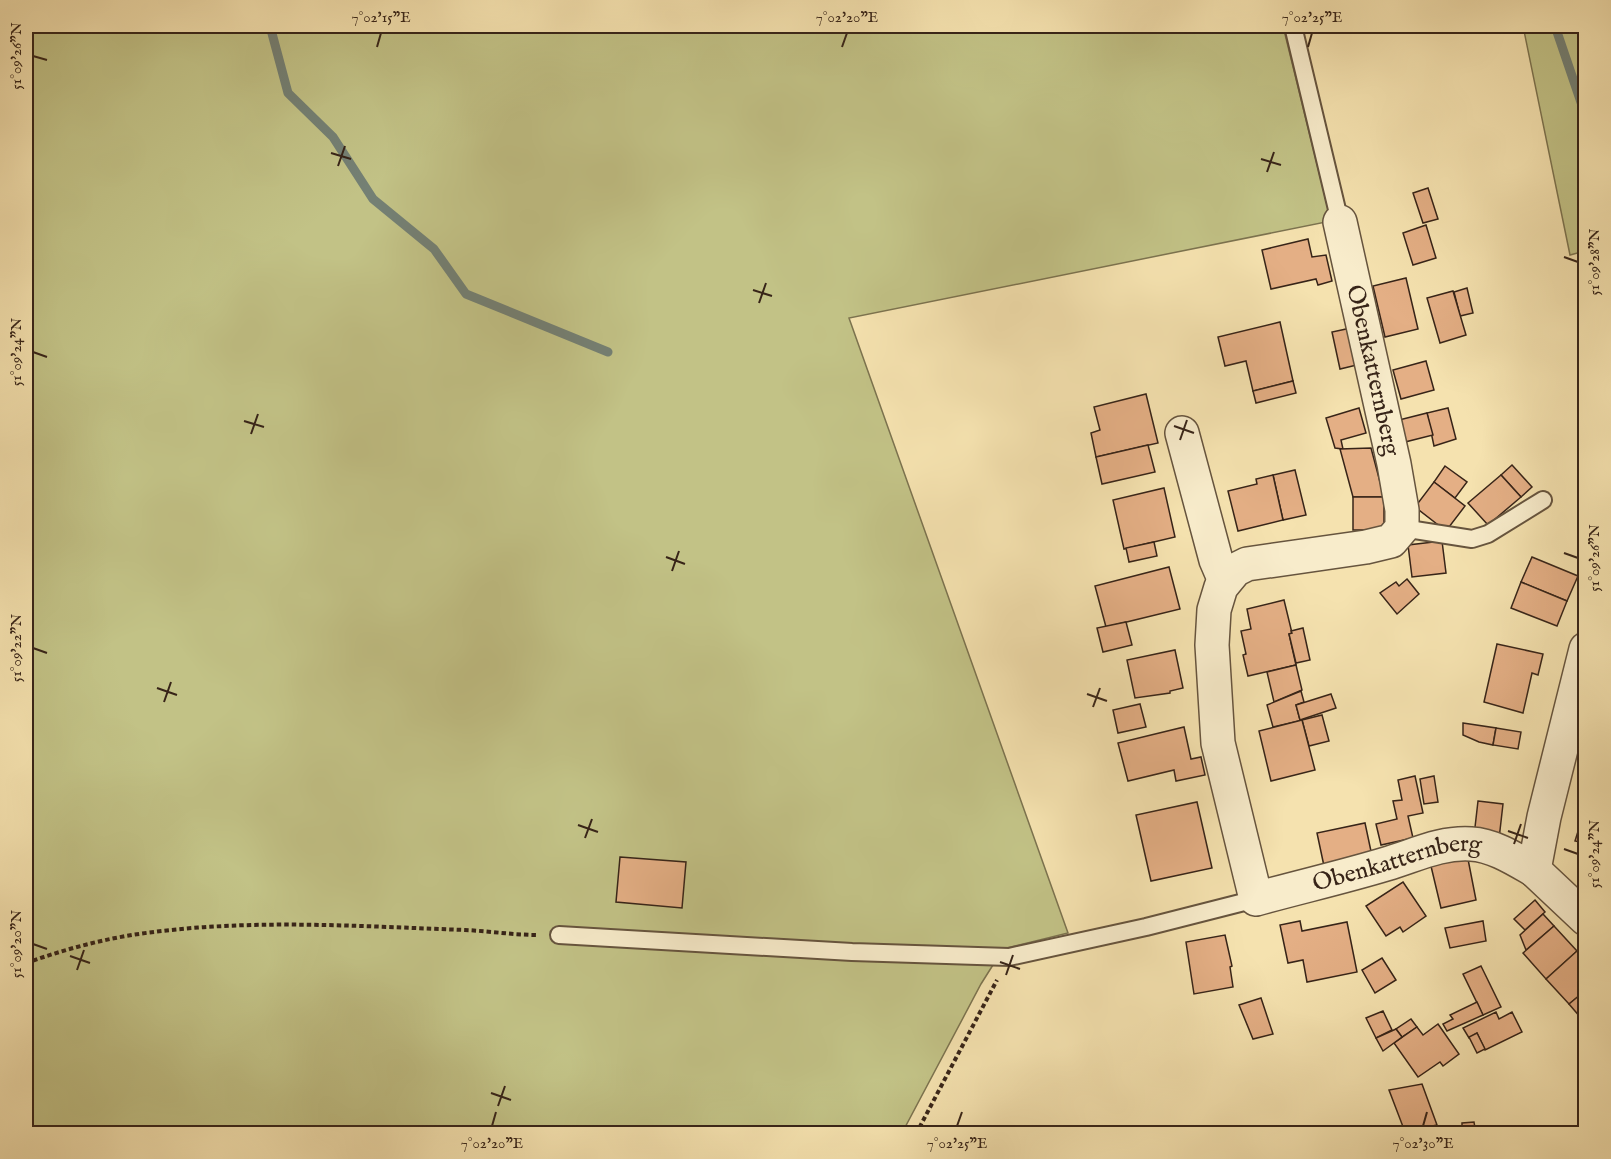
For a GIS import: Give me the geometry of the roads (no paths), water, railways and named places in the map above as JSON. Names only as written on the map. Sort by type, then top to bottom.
[{"type":"street","name":"Obenkatternberg","points":[[1340,222],[1394,464],[1402,510],[1402,528]]},
{"type":"street","points":[[1182,433],[1216,560],[1225,581]]},
{"type":"street","points":[[1256,899],[1224,772],[1216,722],[1212,628],[1218,596],[1225,581],[1235,570],[1247,564],[1366,547],[1391,541],[1402,528]]},
{"type":"street","points":[[1534,870],[1544,817],[1586,649]]},
{"type":"street","name":"Obenkatternberg","points":[[1256,899],[1365,870],[1443,845],[1473,843],[1504,853],[1534,870],[1586,919]]},
{"type":"lane","name":"Obenkatternberg","points":[[1293,26],[1340,222]]},
{"type":"lane","points":[[1402,528],[1472,538],[1488,534],[1543,500]]},
{"type":"lane","name":"Obenkatternberg","points":[[560,935],[852,952],[1009,957],[1146,927],[1256,899]]},
{"type":"waterway","points":[[270,26],[288,93],[333,137],[373,199],[434,249],[466,294],[608,352]]},
{"type":"waterway","points":[[1555,26],[1586,117]]}]
